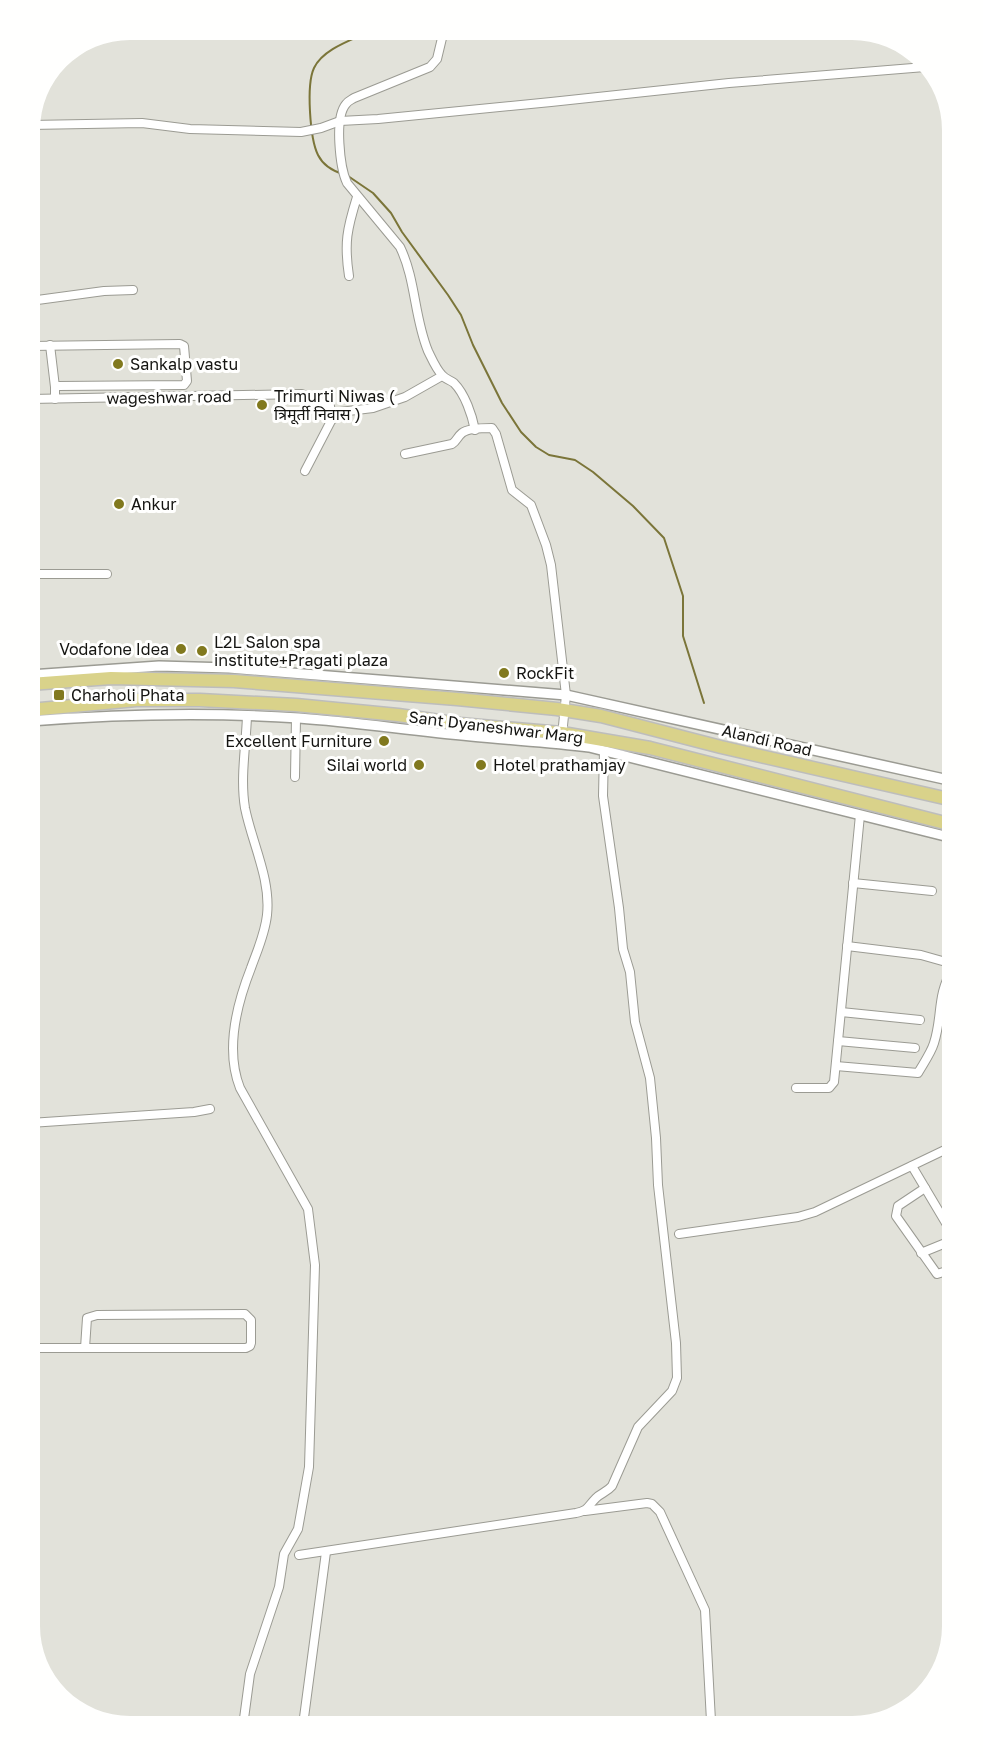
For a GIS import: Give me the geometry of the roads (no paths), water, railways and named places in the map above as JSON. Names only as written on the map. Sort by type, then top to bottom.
[{"type":"main road","name":"Sant Dyaneshwar Marg","points":[[41,683],[111,678],[234,681],[561,710],[601,716],[721,747],[942,797]]},
{"type":"main road","name":"Sant Dyaneshwar Marg","points":[[41,709],[136,700],[200,700],[398,715],[650,748],[942,822]]},
{"type":"street","points":[[442,40],[440,52],[434,64],[354,98],[346,104],[340,121],[340,149],[345,180],[394,240],[404,256],[413,282],[423,338],[442,376],[454,384],[462,396],[475,430]]},
{"type":"street","points":[[41,125],[142,123],[190,129],[300,132],[340,121],[729,83],[917,68]]},
{"type":"street","points":[[349,276],[345,244],[357,197]]},
{"type":"street","points":[[41,300],[132,290]]},
{"type":"street","points":[[41,345],[180,344],[184,346],[187,381],[184,385],[54,387]]},
{"type":"street","points":[[50,345],[55,399]]},
{"type":"street","points":[[305,471],[334,417],[340,412],[368,409],[405,397],[442,376]]},
{"type":"street","name":"wageshwar road","points":[[41,399],[302,394],[330,406],[334,417]]},
{"type":"street","points":[[405,454],[455,443],[463,432],[494,429],[512,490],[529,502],[540,527],[551,565],[566,695],[561,710],[562,738]]},
{"type":"street","points":[[41,574],[107,574]]},
{"type":"street","name":"Alandi Road","points":[[41,674],[159,666],[217,668],[284,671],[566,695],[942,779]]},
{"type":"street","points":[[41,720],[144,714],[247,716],[296,718],[472,737],[537,740],[562,738],[604,751],[942,835]]},
{"type":"street","points":[[244,1716],[250,1674],[279,1587],[284,1554],[298,1529],[309,1467],[315,1265],[308,1209],[240,1088],[232,1060],[235,1026],[267,914],[265,881],[244,799],[247,716]]},
{"type":"street","points":[[295,777],[296,718]]},
{"type":"street","points":[[582,1511],[588,1509],[597,1497],[612,1486],[635,1432],[644,1419],[672,1391],[677,1378],[658,1185],[654,1118],[646,1060],[636,1022],[630,972],[623,949],[603,796],[604,751]]},
{"type":"street","points":[[796,1088],[829,1088],[834,1082],[860,815]]},
{"type":"street","points":[[853,883],[932,891]]},
{"type":"street","points":[[847,946],[921,955],[942,962]]},
{"type":"street","points":[[836,1066],[918,1073],[934,1044],[942,991]]},
{"type":"street","points":[[841,1012],[920,1020]]},
{"type":"street","points":[[838,1041],[915,1048]]},
{"type":"street","points":[[40,1122],[210,1110]]},
{"type":"street","points":[[679,1234],[798,1217],[814,1212],[942,1151]]},
{"type":"street","points":[[912,1166],[942,1218]]},
{"type":"street","points":[[925,1188],[898,1206],[896,1210],[899,1221],[937,1274],[942,1272]]},
{"type":"street","points":[[921,1252],[942,1243]]},
{"type":"street","points":[[40,1348],[85,1348],[246,1348],[251,1343],[251,1320],[245,1314],[97,1315],[87,1318],[85,1348]]},
{"type":"street","points":[[299,1556],[582,1511],[652,1504],[660,1512],[705,1610],[711,1716]]},
{"type":"street","points":[[304,1716],[326,1552]]},
{"type":"waterway","points":[[343,174],[325,165],[318,155],[310,112],[310,87],[314,68],[318,62],[335,48],[351,40]]},
{"type":"waterway","points":[[348,176],[373,193],[391,213],[402,232],[448,295],[461,315],[502,403],[521,432],[536,447],[549,455],[575,460],[593,472],[633,506],[664,538],[683,596],[683,636],[704,703]]},
{"type":"place","name":"Sankalp vastu","points":[[118,364]]},
{"type":"place","name":"Trimurti Niwas ( त्रिमूर्ती निवास )","points":[[262,405]]},
{"type":"place","name":"Ankur","points":[[119,504]]},
{"type":"place","name":"Vodafone Idea","points":[[181,649]]},
{"type":"place","name":"L2L Salon spa institute+Pragati plaza","points":[[202,651]]},
{"type":"place","name":"RockFit","points":[[504,673]]},
{"type":"place","name":"Charholi Phata","points":[[59,695]]},
{"type":"place","name":"Excellent Furniture","points":[[384,741]]},
{"type":"place","name":"Silai world","points":[[419,765]]},
{"type":"place","name":"Hotel prathamjay","points":[[481,765]]}]
